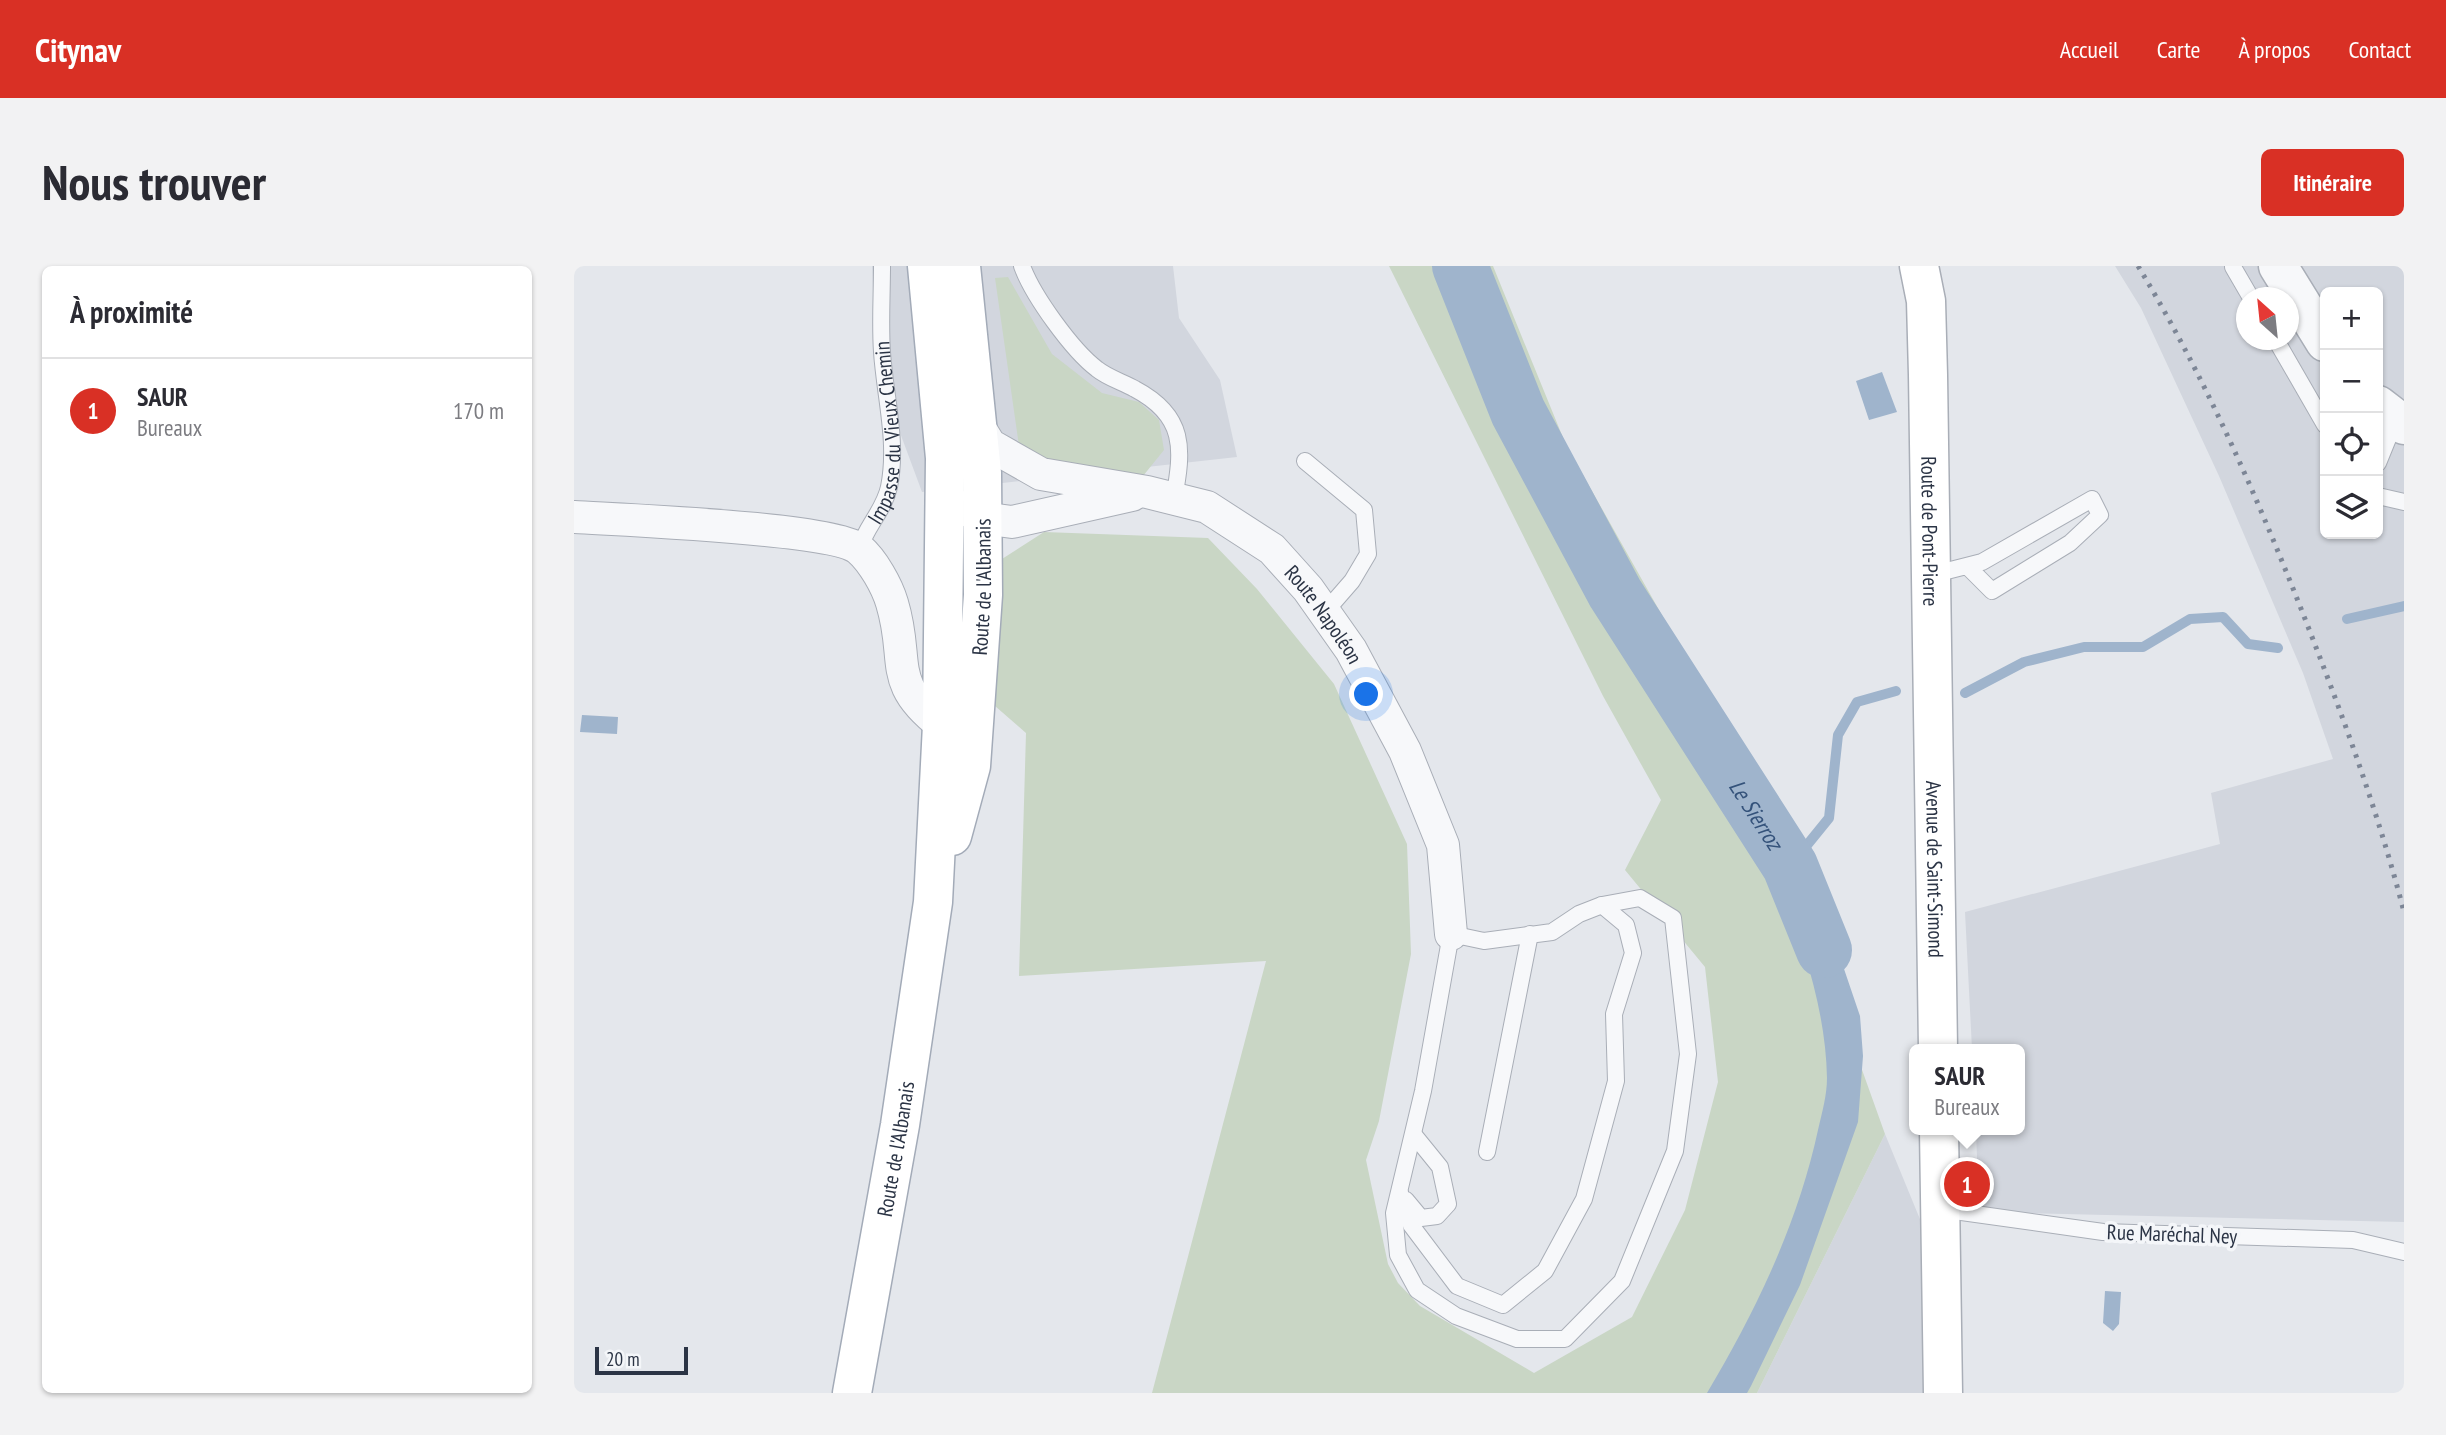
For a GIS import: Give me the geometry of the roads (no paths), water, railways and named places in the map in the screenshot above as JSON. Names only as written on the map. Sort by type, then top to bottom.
[{"type":"main road","name":"Route de l'Albanais","points":[[933,902],[971,766],[983,595],[982,518],[976,422],[961,266]]},
{"type":"main road","name":"Route de Pont-Pierre","points":[[1906,266],[1928,375]]},
{"type":"main road","name":"Route de Pont-Pierre","points":[[1919,266],[1926,301],[1928,375],[1949,571],[1933,689]]},
{"type":"main road","name":"Route de l'Albanais","points":[[852,1393],[901,1125],[933,902],[942,725],[945,458],[929,280]]},
{"type":"main road","name":"Avenue de Saint-Simond","points":[[1933,689],[1938,1044]]},
{"type":"main road","points":[[1939,1135],[1943,1393]]},
{"type":"street","points":[[2278,266],[2320,333]]},
{"type":"street","points":[[929,280],[949,345],[961,506],[982,518]]},
{"type":"street","name":"Route Napoléon","points":[[976,422],[990,445],[1041,474],[1161,495],[1207,507],[1272,549],[1308,589],[1351,650],[1405,751],[1443,845],[1451,934]]},
{"type":"street","name":"Route Napoléon","points":[[982,518],[1012,522],[1161,495]]},
{"type":"street","name":"Impasse du Vieux Chemin","points":[[574,517],[806,535],[859,550],[882,581],[891,601],[903,678],[909,694],[918,707],[942,725]]},
{"type":"lane","name":"Impasse du Vieux Chemin","points":[[859,550],[863,537],[878,517],[889,488],[892,448],[882,352],[882,266]]},
{"type":"lane","points":[[1022,266],[1066,340],[1098,370],[1138,390],[1166,411],[1182,455],[1161,495]]},
{"type":"lane","points":[[2233,267],[2245,287]]},
{"type":"lane","points":[[2282,350],[2320,416]]},
{"type":"lane","points":[[2383,447],[2393,416]]},
{"type":"lane","points":[[1304,461],[1364,510],[1368,554],[1352,582],[1325,612]]},
{"type":"lane","points":[[2383,497],[2404,502]]},
{"type":"lane","points":[[2092,499],[2100,515],[2070,543],[1992,591],[1949,571],[1982,562],[2092,499]]},
{"type":"lane","points":[[1640,898],[1673,918],[1688,1054],[1675,1151],[1622,1281],[1565,1339],[1517,1339],[1457,1316],[1417,1290],[1398,1255],[1394,1213],[1414,1135],[1441,1006],[1451,934],[1484,941],[1530,934],[1552,932],[1579,914],[1602,905],[1640,898]]},
{"type":"lane","points":[[1400,1193],[1411,1225],[1457,1286],[1503,1305],[1545,1271],[1584,1199],[1615,1081],[1614,1014],[1633,953],[1626,925],[1602,905]]},
{"type":"lane","points":[[1487,1152],[1530,934]]},
{"type":"lane","points":[[1400,1193],[1420,1217],[1437,1216],[1448,1204],[1440,1167],[1414,1135]]},
{"type":"lane","name":"Rue Maréchal Ney","points":[[1940,1209],[2103,1232],[2353,1240],[2404,1252]]},
{"type":"water","points":[[1882,372],[1897,412],[1869,420],[1856,381]]},
{"type":"water","points":[[582,715],[618,717],[617,734],[580,732]]},
{"type":"water","points":[[1808,863],[1860,1016],[1863,1056],[1858,1122],[1800,1285],[1751,1386],[1747,1393],[1707,1393],[1758,1298],[1787,1232],[1809,1165],[1824,1104],[1827,1078],[1823,1030],[1807,960],[1784,892]]},
{"type":"water","points":[[2105,1291],[2121,1292],[2119,1324],[2113,1331],[2103,1323]]},
{"type":"waterway","name":"Le Sierroz","points":[[1460,266],[1518,412],[1615,593],[1790,866],[1824,950]]},
{"type":"waterway","points":[[2347,619],[2404,606]]},
{"type":"waterway","points":[[1965,693],[2024,662],[2084,647],[2143,647],[2190,619],[2223,617],[2248,644],[2278,648]]},
{"type":"waterway","points":[[1790,866],[1829,818],[1838,735],[1857,702],[1896,691]]},
{"type":"railway","points":[[2138,266],[2204,386],[2279,554],[2355,752],[2404,912]]},
{"type":"place","name":"SAUR","points":[[1967,1184]]}]
